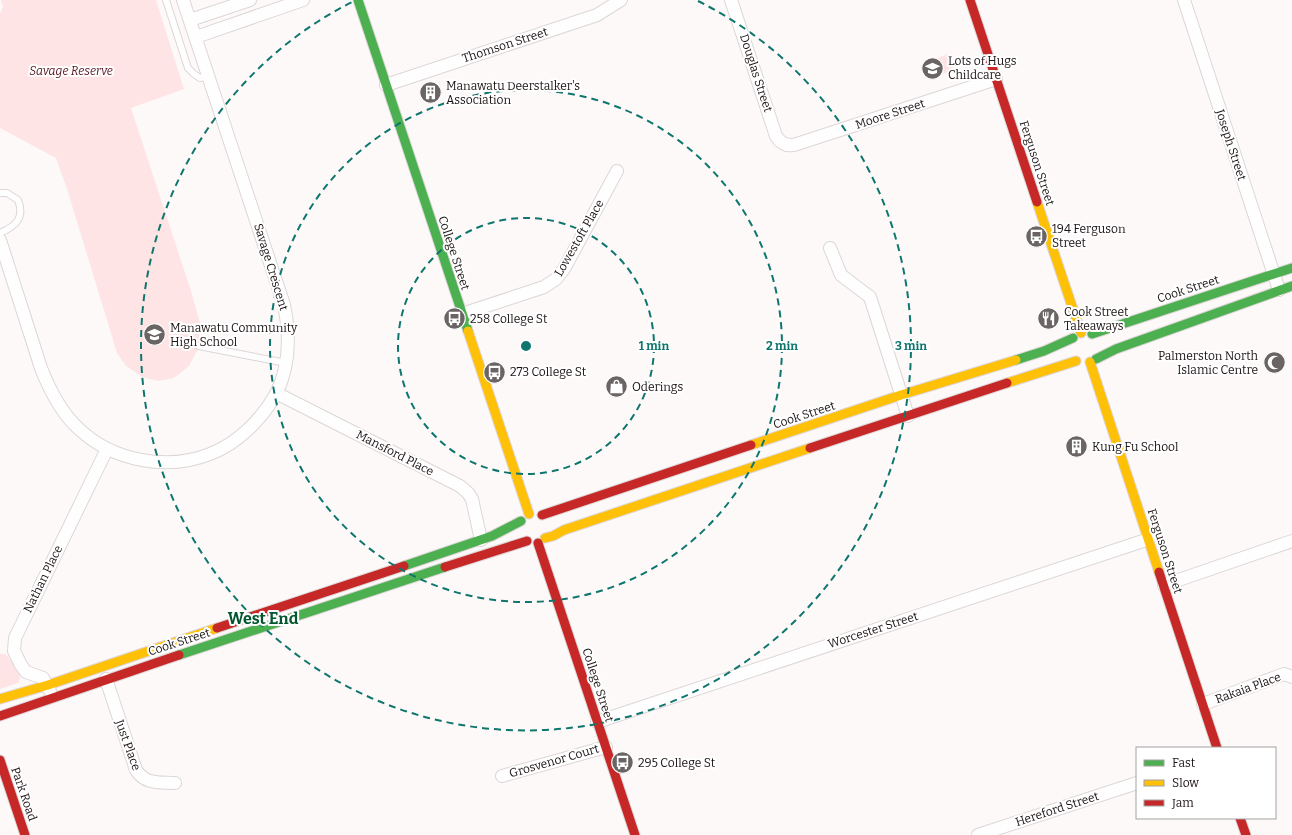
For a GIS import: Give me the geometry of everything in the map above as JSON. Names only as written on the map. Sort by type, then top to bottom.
[{"type":"street","name":"Savage Crescent","points":[[0,240],[41,368],[49,387],[58,403],[79,429],[107,449],[123,455],[156,462],[192,460],[211,454],[234,441],[247,431],[258,419],[276,393],[286,363],[288,335],[287,320],[284,305],[183,0]]},
{"type":"street","points":[[190,20],[250,0]]},
{"type":"street","points":[[196,37],[303,0]]},
{"type":"street","name":"College Street","points":[[358,0],[529,514]]},
{"type":"street","name":"Thomson Street","points":[[386,84],[596,15],[621,0]]},
{"type":"street","name":"Douglas Street","points":[[731,0],[776,136],[784,144]]},
{"type":"street","name":"Ferguson Street","points":[[970,0],[1077,336]]},
{"type":"street","name":"Joseph Street","points":[[1184,0],[1279,290]]},
{"type":"street","name":"Moore Street","points":[[784,144],[790,146],[797,144],[996,79]]},
{"type":"street","name":"Lowestoft Place","points":[[462,314],[544,287],[556,279],[564,269],[617,172]]},
{"type":"street","points":[[830,248],[841,275],[870,297],[908,416]]},
{"type":"street","name":"Cook Street","points":[[1092,334],[1292,268]]},
{"type":"street","points":[[542,540],[549,530],[546,521],[535,513],[525,516],[522,532],[532,543],[542,540],[553,536],[564,530],[1064,364],[1076,362],[1084,364],[1093,361],[1116,349],[1292,286]]},
{"type":"street","points":[[1076,362],[1069,351],[1069,346],[1077,336],[1085,333],[1092,334],[1100,343],[1101,350],[1093,361]]},
{"type":"street","name":"Cook Street","points":[[546,521],[901,395],[1044,351],[1077,336]]},
{"type":"street","name":"Ferguson Street","points":[[1093,361],[1217,747]]},
{"type":"street","name":"Mansford Place","points":[[276,393],[460,486],[472,499],[481,540]]},
{"type":"street","name":"Nathan Place","points":[[48,685],[43,678],[26,672],[21,665],[14,651],[15,638],[107,449]]},
{"type":"street","name":"Cook Street","points":[[0,699],[48,685],[492,536],[522,532]]},
{"type":"street","name":"Cook Street","points":[[0,716],[54,699],[106,679],[471,558],[522,532]]},
{"type":"street","name":"Worcester Street","points":[[597,722],[1149,539]]},
{"type":"street","name":"College Street","points":[[542,540],[553,586],[635,835]]},
{"type":"street","points":[[1164,585],[1292,542]]},
{"type":"street","points":[[467,545],[471,558]]},
{"type":"street","points":[[255,616],[260,628]]},
{"type":"street","name":"Rakaia Place","points":[[1203,704],[1284,674],[1292,677]]},
{"type":"street","name":"Just Place","points":[[106,679],[136,770],[140,776],[147,780],[175,783]]},
{"type":"street","points":[[48,685],[54,699]]},
{"type":"street","name":"Grosvenor Court","points":[[502,776],[606,747]]},
{"type":"street","name":"Park Road","points":[[0,760],[25,835]]},
{"type":"street","name":"Hereford Street","points":[[978,835],[1136,783]]},
{"type":"street","points":[[1240,819],[1246,835]]},
{"type":"lane","points":[[166,0],[188,68],[200,78],[208,76]]},
{"type":"lane","points":[[0,194],[7,194],[18,200],[21,212],[18,221],[10,229],[0,233]]},
{"type":"lane","points":[[199,346],[286,363]]},
{"type":"green space","name":"Savage Reserve","points":[[1,0],[156,0],[184,89],[131,108],[200,323],[199,347],[189,366],[174,378],[158,381],[142,377],[126,366],[117,353],[67,189],[56,158],[0,128],[0,14],[3,7]]},
{"type":"green space","points":[[948,54],[954,71],[942,74],[937,58]]},
{"type":"green space","points":[[0,654],[7,655],[16,669],[20,680],[18,683],[0,689]]},
{"type":"traffic: fast","points":[[358,0],[468,331]]},
{"type":"traffic: fast","points":[[1092,334],[1292,268]]},
{"type":"traffic: fast","points":[[1096,359],[1116,349],[1292,286]]},
{"type":"traffic: fast","points":[[1016,360],[1044,351],[1073,338]]},
{"type":"traffic: fast","points":[[404,566],[492,536],[521,521]]},
{"type":"traffic: fast","points":[[179,655],[445,567]]},
{"type":"traffic: slow","points":[[1037,202],[1081,333]]},
{"type":"traffic: slow","points":[[468,331],[529,514]]},
{"type":"traffic: slow","points":[[751,445],[901,395],[1016,360]]},
{"type":"traffic: slow","points":[[1007,383],[1076,361]]},
{"type":"traffic: slow","points":[[1090,362],[1159,572]]},
{"type":"traffic: slow","points":[[545,538],[553,536],[564,530],[810,448]]},
{"type":"traffic: slow","points":[[0,699],[48,685],[217,628]]},
{"type":"traffic: jam","points":[[970,0],[1037,202]]},
{"type":"traffic: jam","points":[[810,448],[1007,383]]},
{"type":"traffic: jam","points":[[542,515],[751,445]]},
{"type":"traffic: jam","points":[[445,567],[527,541]]},
{"type":"traffic: jam","points":[[538,543],[635,835]]},
{"type":"traffic: jam","points":[[217,628],[404,566]]},
{"type":"traffic: jam","points":[[1159,572],[1217,747]]},
{"type":"traffic: jam","points":[[0,716],[179,655]]},
{"type":"traffic: jam","points":[[0,760],[25,835]]},
{"type":"traffic: jam","points":[[1240,819],[1246,835]]},
{"type":"place","name":"Lots of Hugs Childcare","points":[[932,68]]},
{"type":"place","name":"Manawatu Deerstalker's Association","points":[[430,93]]},
{"type":"place","name":"194 Ferguson Street","points":[[1036,236]]},
{"type":"place","name":"258 College St","points":[[454,319]]},
{"type":"place","name":"Cook Street Takeaways","points":[[1048,319]]},
{"type":"place","name":"Manawatu Community High School","points":[[155,335]]},
{"type":"place","name":"Palmerston North Islamic Centre","points":[[1274,363]]},
{"type":"place","name":"273 College St","points":[[494,372]]},
{"type":"place","name":"Oderings","points":[[617,387]]},
{"type":"place","name":"Kung Fu School","points":[[1077,447]]},
{"type":"place","name":"295 College St","points":[[623,763]]},
{"type":"district","name":"West End","points":[[263,618]]}]
